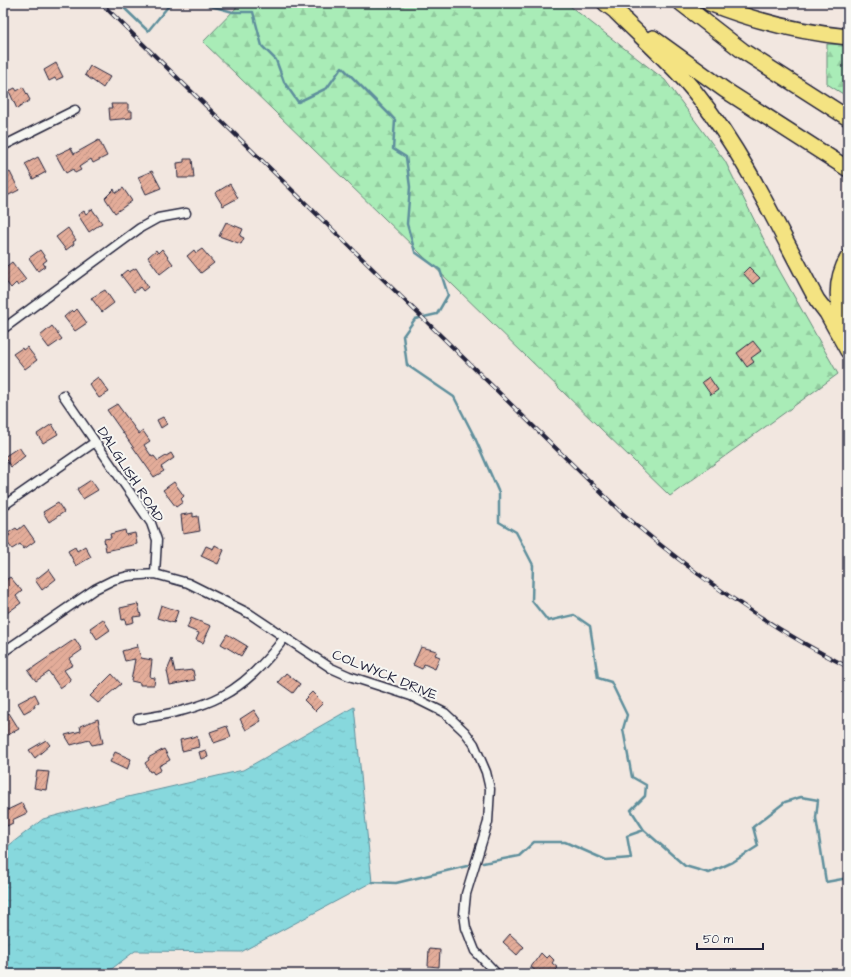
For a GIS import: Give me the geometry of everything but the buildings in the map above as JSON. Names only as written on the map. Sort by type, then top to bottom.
[{"type":"highway","points":[[681,3],[743,51],[848,118]]},
{"type":"highway","points":[[709,3],[735,14],[775,26],[848,37]]},
{"type":"highway","points":[[610,7],[725,90],[848,168]]},
{"type":"highway","points":[[610,7],[692,88],[719,124],[746,168],[817,300],[827,313],[848,352]]},
{"type":"highway","points":[[848,258],[842,270],[838,286],[841,315],[848,329]]},
{"type":"street","points":[[3,146],[75,110]]},
{"type":"street","points":[[3,329],[140,228],[158,218],[186,213]]},
{"type":"street","name":"DALGLISH ROAD","points":[[63,395],[151,523],[157,540],[155,574]]},
{"type":"street","points":[[3,506],[95,442]]},
{"type":"street","name":"COLWYCK DRIVE","points":[[3,652],[95,590],[113,580],[128,576],[155,574],[188,583],[220,598],[250,614],[322,662],[348,676],[429,704],[454,720],[474,744],[486,772],[490,789],[490,809],[482,842],[466,894],[464,914],[470,940],[480,958],[494,973]]},
{"type":"street","points":[[138,719],[196,707],[224,696],[246,681],[260,669],[285,637]]},
{"type":"green space","points":[[241,3],[566,3],[665,80],[725,161],[778,268],[838,374],[670,496],[203,42]]},
{"type":"green space","points":[[827,44],[848,45],[848,97],[827,84]]},
{"type":"water","points":[[354,707],[372,882],[241,952],[135,951],[105,974],[3,974],[3,850],[43,819],[119,799],[243,770]]},
{"type":"waterway","points":[[119,3],[148,31],[171,3]]},
{"type":"waterway","points":[[200,3],[233,12],[253,12],[262,46],[276,60],[284,82],[298,102],[327,88],[342,67],[395,120],[393,149],[406,157],[410,187],[407,224],[415,252],[440,270],[448,295],[437,314],[415,319],[403,336],[407,365],[454,397],[475,438],[499,493],[499,522],[516,532],[533,565],[532,601],[548,621],[574,615],[590,626],[598,678],[611,682],[627,715],[623,729],[632,777],[646,785],[645,796],[631,810],[644,830]]},
{"type":"waterway","points":[[483,863],[519,856],[534,842],[565,842],[606,860],[631,858],[627,836],[644,830],[685,866],[709,873],[733,862],[758,846],[753,827],[785,802],[801,797],[818,800],[816,818],[826,882],[848,878]]},
{"type":"waterway","points":[[372,882],[396,883],[467,866]]},
{"type":"railway","points":[[101,3],[622,513],[675,557],[730,597],[788,634],[848,667]]}]
